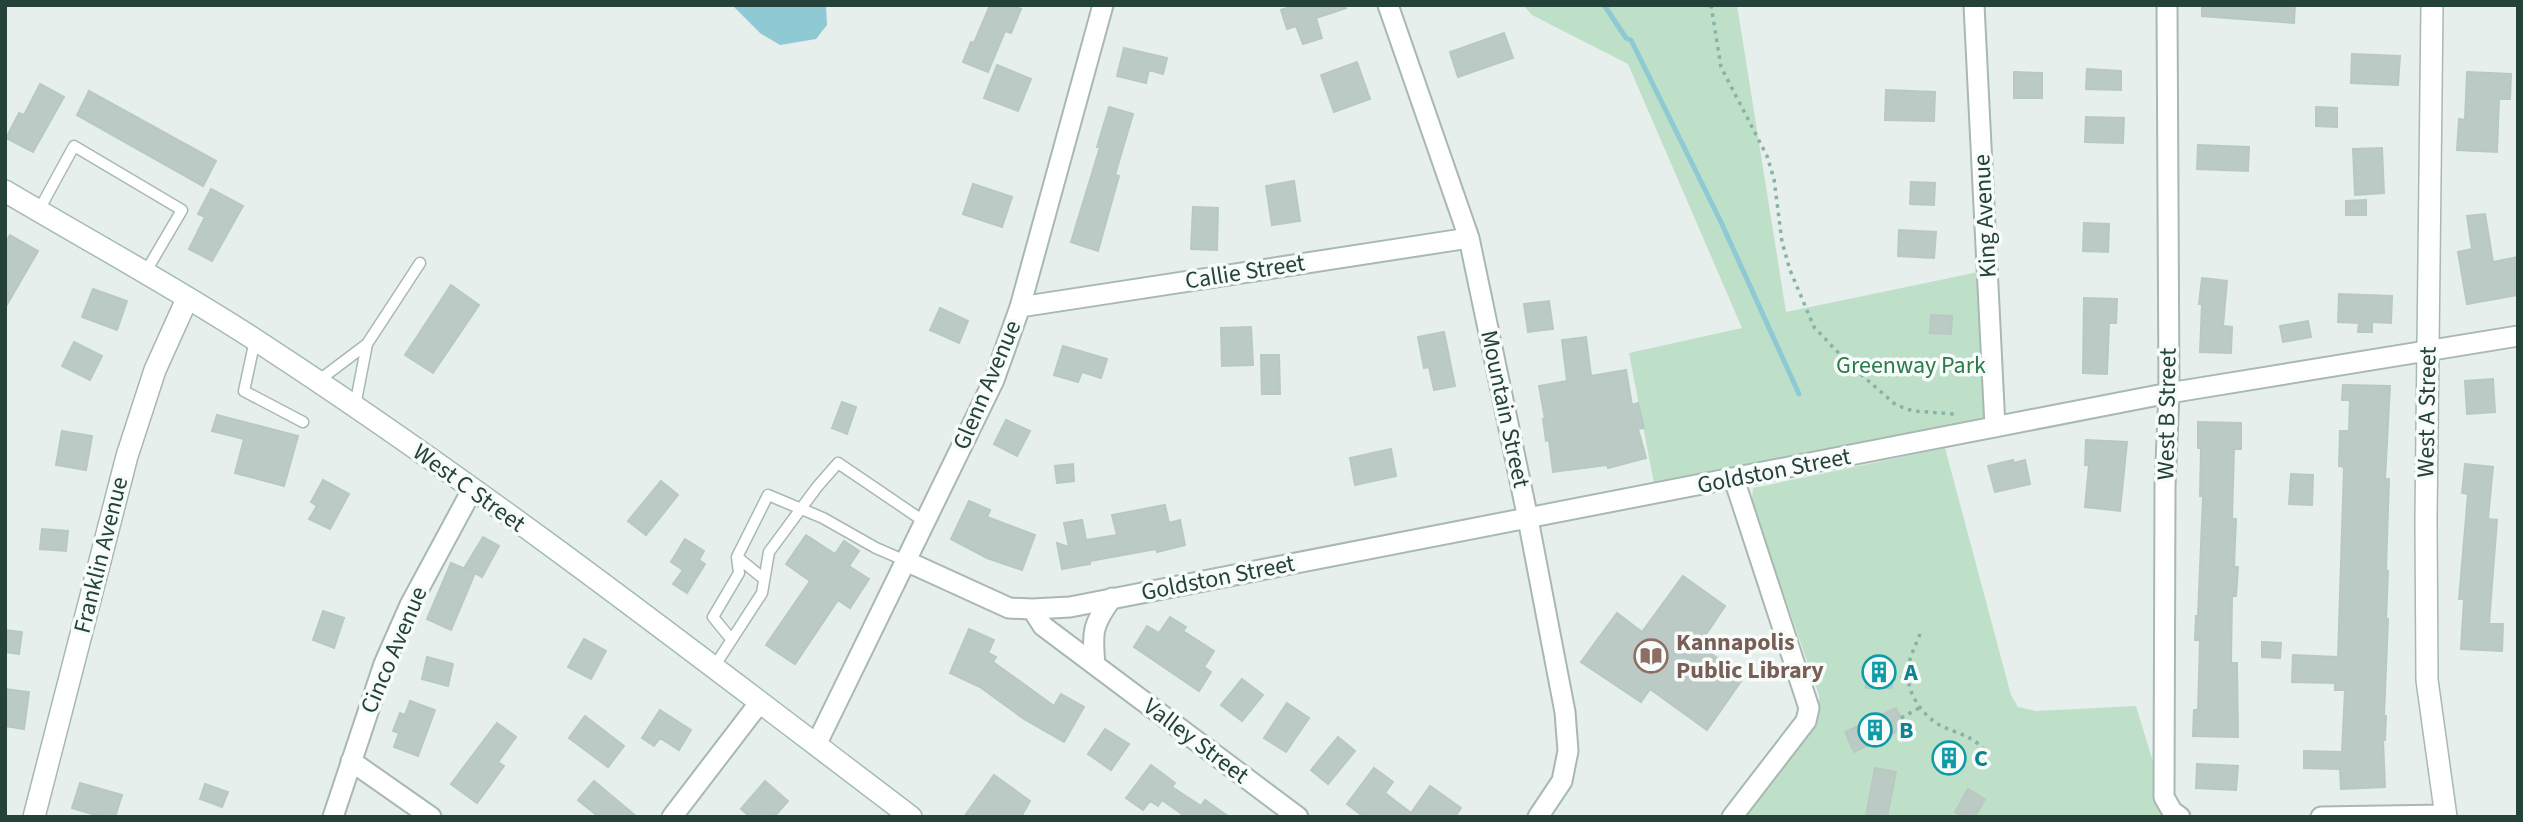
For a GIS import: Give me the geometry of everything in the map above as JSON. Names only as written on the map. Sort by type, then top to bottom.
[{"type":"street","name":"Glenn Avenue","points":[[816,745],[994,380],[1020,307],[1103,5]]},
{"type":"street","name":"Mountain Street","points":[[1388,5],[1469,238],[1565,712],[1568,751],[1562,781],[1538,817]]},
{"type":"street","name":"King Avenue","points":[[1974,5],[1995,427]]},
{"type":"street","name":"West B Street","points":[[2167,5],[2169,393],[2165,486],[2164,797],[2172,811],[2180,817]]},
{"type":"street","name":"West A Street","points":[[2432,5],[2427,680],[2445,816]]},
{"type":"street","name":"West C Street","points":[[5,191],[255,340],[355,407],[714,668],[911,817]]},
{"type":"street","name":"Callie Street","points":[[1020,307],[1469,238]]},
{"type":"street","name":"Franklin Avenue","points":[[34,817],[127,456],[155,370],[187,299]]},
{"type":"street","name":"Goldston Street","points":[[1032,609],[1070,607],[2169,393],[2518,336]]},
{"type":"street","points":[[1732,817],[1806,721],[1809,708],[1734,479]]},
{"type":"street","name":"Cinco Avenue","points":[[333,817],[380,675],[410,605],[472,490]]},
{"type":"street","points":[[906,561],[1009,608],[1032,609]]},
{"type":"street","points":[[1095,665],[1095,620],[1112,598]]},
{"type":"street","name":"Valley Street","points":[[1032,609],[1043,626],[1298,817]]},
{"type":"street","points":[[672,817],[760,702]]},
{"type":"street","points":[[351,761],[431,817]]},
{"type":"street","points":[[2321,817],[2445,816]]},
{"type":"lane","points":[[38,211],[74,146],[182,210],[145,274]]},
{"type":"lane","points":[[317,381],[367,344],[420,263]]},
{"type":"lane","points":[[255,340],[244,391],[303,422]]},
{"type":"lane","points":[[355,407],[367,344]]},
{"type":"lane","points":[[714,668],[762,593],[769,552],[817,486],[838,463],[925,522]]},
{"type":"lane","points":[[731,639],[713,617],[739,573],[737,556],[768,495],[822,518],[906,561]]},
{"type":"lane","points":[[737,556],[764,579]]},
{"type":"path","points":[[1711,5],[1721,67],[1767,156],[1774,179],[1782,242],[1790,270],[1814,327],[1886,398],[1913,411],[1959,414],[1968,421],[1967,434]]},
{"type":"path","points":[[1920,634],[1908,671],[1911,689],[1921,707],[1928,717],[1944,728],[1969,736],[1988,753]]},
{"type":"path","points":[[1892,679],[1909,677]]},
{"type":"path","points":[[1901,718],[1921,707]]},
{"type":"green space","name":"Greenway Park","points":[[1523,5],[1737,5],[1786,312],[1988,270],[1995,427],[1656,494],[1629,353],[1742,328],[1628,64],[1532,15]]},
{"type":"green space","points":[[1945,448],[2011,695],[2018,707],[2036,711],[2136,706],[2170,817],[1743,817],[1815,723],[1819,711],[1819,695],[1757,519],[1752,499],[1753,488]]},
{"type":"water","points":[[732,5],[826,5],[827,25],[816,39],[780,45],[760,33]]},
{"type":"building","points":[[990,5],[1013,5],[1021,9],[1011,33],[1005,31],[988,72],[963,62]]},
{"type":"building","points":[[1296,5],[1345,5],[1346,8],[1316,18],[1322,38],[1303,44],[1296,26],[1287,29],[1281,10]]},
{"type":"building","points":[[2202,5],[2295,5],[2294,23],[2202,16]]},
{"type":"building","points":[[1504,33],[1513,58],[1458,77],[1450,52]]},
{"type":"building","points":[[1124,48],[1167,58],[1163,74],[1149,70],[1146,83],[1117,76]]},
{"type":"building","points":[[2352,54],[2400,56],[2398,85],[2351,83]]},
{"type":"building","points":[[1357,62],[1370,99],[1334,112],[1321,75]]},
{"type":"building","points":[[997,65],[1031,79],[1018,111],[984,98]]},
{"type":"building","points":[[2087,69],[2121,71],[2121,90],[2086,89]]},
{"type":"building","points":[[2014,72],[2042,73],[2042,98],[2014,98]]},
{"type":"building","points":[[2467,72],[2511,74],[2510,99],[2499,99],[2497,152],[2457,150],[2459,119],[2465,120]]},
{"type":"building","points":[[40,84],[64,97],[33,152],[6,138],[19,113],[24,115]]},
{"type":"building","points":[[1886,90],[1935,92],[1934,121],[1885,120]]},
{"type":"building","points":[[89,91],[216,161],[203,186],[77,115]]},
{"type":"building","points":[[1109,107],[1133,114],[1115,175],[1119,176],[1098,251],[1071,242],[1100,147],[1097,147]]},
{"type":"building","points":[[2316,107],[2337,108],[2337,127],[2316,126]]},
{"type":"building","points":[[2086,117],[2124,118],[2123,143],[2085,142]]},
{"type":"building","points":[[2198,145],[2249,147],[2248,171],[2197,169]]},
{"type":"building","points":[[2382,148],[2384,193],[2355,195],[2353,149]]},
{"type":"building","points":[[1294,181],[1300,221],[1272,225],[1266,186]]},
{"type":"building","points":[[1911,182],[1935,183],[1934,205],[1910,204]]},
{"type":"building","points":[[973,184],[1012,197],[1002,227],[963,214]]},
{"type":"building","points":[[211,189],[243,206],[212,261],[189,249],[205,217],[198,214]]},
{"type":"building","points":[[2366,200],[2366,215],[2346,215],[2346,201]]},
{"type":"building","points":[[1193,207],[1218,208],[1217,250],[1191,249]]},
{"type":"building","points":[[2485,214],[2493,262],[2518,257],[2518,295],[2467,304],[2458,252],[2472,249],[2467,216]]},
{"type":"building","points":[[2084,223],[2109,224],[2108,252],[2083,251]]},
{"type":"building","points":[[1899,230],[1936,232],[1934,258],[1898,256]]},
{"type":"building","points":[[10,235],[38,251],[5,308],[5,243]]},
{"type":"building","points":[[2202,278],[2227,281],[2223,326],[2232,327],[2231,353],[2200,352],[2202,304],[2199,304]]},
{"type":"building","points":[[451,285],[479,305],[433,373],[405,355]]},
{"type":"building","points":[[93,289],[127,301],[117,330],[82,317]]},
{"type":"building","points":[[2339,294],[2392,296],[2391,323],[2372,322],[2372,332],[2358,332],[2359,323],[2338,322]]},
{"type":"building","points":[[2084,298],[2117,299],[2116,323],[2109,323],[2107,374],[2083,373]]},
{"type":"building","points":[[1549,301],[1553,329],[1528,332],[1524,304]]},
{"type":"building","points":[[940,308],[968,321],[959,343],[930,330]]},
{"type":"building","points":[[1931,315],[1952,316],[1951,334],[1930,333]]},
{"type":"building","points":[[2308,321],[2311,337],[2283,342],[2280,326]]},
{"type":"building","points":[[1251,327],[1253,365],[1222,366],[1221,328]]},
{"type":"building","points":[[1444,332],[1455,386],[1434,390],[1429,367],[1424,368],[1418,337]]},
{"type":"building","points":[[1586,337],[1591,376],[1626,370],[1632,405],[1638,403],[1644,428],[1638,429],[1646,458],[1608,468],[1607,465],[1553,472],[1539,386],[1567,381],[1562,340]]},
{"type":"building","points":[[74,342],[102,356],[90,380],[62,366]]},
{"type":"building","points":[[1063,346],[1107,359],[1101,378],[1082,372],[1078,382],[1054,375]]},
{"type":"building","points":[[1261,355],[1279,355],[1280,394],[1262,394]]},
{"type":"building","points":[[2493,379],[2495,412],[2467,414],[2465,381]]},
{"type":"building","points":[[2343,385],[2390,386],[2385,479],[2389,479],[2386,716],[2383,740],[2385,787],[2341,789],[2340,769],[2304,768],[2304,751],[2342,752],[2345,690],[2335,690],[2335,683],[2292,682],[2293,655],[2338,657],[2344,467],[2339,466],[2340,431],[2349,431],[2350,400],[2342,400]]},
{"type":"building","points":[[842,402],[856,407],[847,434],[832,428]]},
{"type":"building","points":[[217,415],[298,436],[284,486],[235,473],[244,439],[212,431]]},
{"type":"building","points":[[1006,420],[1030,431],[1017,456],[994,444]]},
{"type":"building","points":[[2198,422],[2241,423],[2241,449],[2234,449],[2232,519],[2236,519],[2234,567],[2238,567],[2236,596],[2232,596],[2231,663],[2237,663],[2238,737],[2193,736],[2194,710],[2198,710],[2200,640],[2195,640],[2203,496],[2200,496],[2201,448],[2198,448]]},
{"type":"building","points":[[62,431],[92,436],[86,470],[56,465]]},
{"type":"building","points":[[2086,440],[2127,442],[2120,511],[2085,507],[2089,465],[2085,465]]},
{"type":"building","points":[[1391,449],[1396,476],[1355,485],[1350,458]]},
{"type":"building","points":[[2013,460],[2014,463],[2025,460],[2030,484],[1995,492],[1988,466]]},
{"type":"building","points":[[1073,464],[1074,481],[1057,483],[1055,466]]},
{"type":"building","points":[[2465,464],[2493,467],[2488,519],[2497,520],[2489,624],[2503,624],[2502,651],[2461,649],[2464,599],[2459,599],[2468,494],[2462,493]]},
{"type":"building","points":[[2291,474],[2313,475],[2312,505],[2289,504]]},
{"type":"building","points":[[323,480],[349,494],[330,529],[309,519],[317,506],[311,502]]},
{"type":"building","points":[[661,481],[678,495],[646,535],[628,521]]},
{"type":"building","points":[[969,501],[990,510],[987,517],[1035,535],[1022,570],[987,558],[951,539]]},
{"type":"building","points":[[1165,505],[1169,523],[1180,520],[1185,545],[1157,552],[1156,549],[1090,561],[1090,564],[1062,569],[1057,543],[1069,547],[1064,523],[1082,520],[1086,540],[1117,535],[1112,515]]},
{"type":"building","points":[[42,529],[68,531],[66,551],[40,549]]},
{"type":"building","points":[[806,535],[835,554],[844,541],[859,551],[849,566],[869,579],[850,608],[838,600],[795,664],[766,645],[810,581],[786,564]]},
{"type":"building","points":[[483,537],[499,546],[482,577],[465,567]]},
{"type":"building","points":[[685,539],[704,551],[699,560],[705,564],[687,593],[673,584],[683,570],[671,562]]},
{"type":"building","points":[[451,563],[475,573],[451,630],[427,619]]},
{"type":"building","name":"Kannapolis Public Library","points":[[1683,576],[1725,606],[1699,645],[1744,677],[1707,730],[1650,689],[1641,702],[1581,662],[1617,613],[1642,632]]},
{"type":"building","points":[[323,611],[344,618],[334,648],[313,640]]},
{"type":"building","points":[[1170,617],[1186,627],[1183,631],[1214,651],[1204,667],[1211,672],[1199,691],[1134,647],[1147,626],[1159,633]]},
{"type":"building","points":[[969,629],[994,640],[988,653],[996,657],[993,662],[1054,706],[1061,694],[1084,707],[1064,742],[1024,719],[980,687],[950,673]]},
{"type":"building","points":[[5,630],[22,632],[19,654],[5,652]]},
{"type":"building","points":[[584,639],[606,651],[591,679],[568,667]]},
{"type":"building","points":[[2262,642],[2281,643],[2280,658],[2262,657]]},
{"type":"building","points":[[427,657],[453,664],[448,686],[422,679]]},
{"type":"building","name":"A","points":[[1866,666],[1892,666],[1892,688],[1866,688]]},
{"type":"building","points":[[1242,679],[1263,695],[1242,721],[1221,705]]},
{"type":"building","points":[[5,689],[29,692],[24,729],[5,726]]},
{"type":"building","points":[[410,701],[435,710],[418,756],[394,747],[399,733],[393,731],[400,713],[405,715]]},
{"type":"building","points":[[1287,703],[1309,718],[1286,752],[1264,738]]},
{"type":"building","name":"B","points":[[1896,708],[1906,727],[1854,752],[1845,732]]},
{"type":"building","points":[[660,710],[691,730],[679,750],[660,738],[654,746],[642,738]]},
{"type":"building","points":[[585,716],[624,746],[608,767],[569,738]]},
{"type":"building","points":[[497,723],[516,737],[498,762],[504,766],[477,803],[451,784]]},
{"type":"building","points":[[1105,729],[1129,744],[1111,770],[1088,754]]},
{"type":"building","points":[[1338,737],[1355,751],[1328,784],[1311,770]]},
{"type":"building","name":"C","points":[[1943,744],[1958,746],[1954,773],[1939,771]]},
{"type":"building","points":[[2197,764],[2238,766],[2236,790],[2196,788]]},
{"type":"building","points":[[1151,765],[1175,783],[1172,787],[1201,806],[1205,800],[1229,817],[1186,817],[1162,800],[1158,806],[1150,801],[1143,810],[1126,798]]},
{"type":"building","points":[[1374,768],[1393,782],[1385,793],[1411,813],[1430,786],[1461,808],[1455,817],[1364,817],[1347,804]]},
{"type":"building","points":[[1875,768],[1896,772],[1887,817],[1866,815]]},
{"type":"building","points":[[994,775],[1030,801],[1021,817],[964,817]]},
{"type":"building","points":[[594,781],[637,817],[599,817],[578,800]]},
{"type":"building","points":[[765,781],[788,801],[774,817],[750,817],[741,809]]},
{"type":"building","points":[[80,783],[122,795],[115,817],[102,817],[72,808]]},
{"type":"building","points":[[205,784],[228,792],[222,807],[200,799]]},
{"type":"building","points":[[1968,789],[1985,799],[1975,817],[1964,817],[1955,812]]},
{"type":"waterway","points":[[1604,5],[1626,38],[1631,40],[1721,222],[1799,394]]},
{"type":"place","name":"Kannapolis Public Library","points":[[1651,656]]},
{"type":"place","name":"A","points":[[1879,672]]},
{"type":"place","name":"B","points":[[1875,730]]},
{"type":"place","name":"C","points":[[1949,758]]}]
